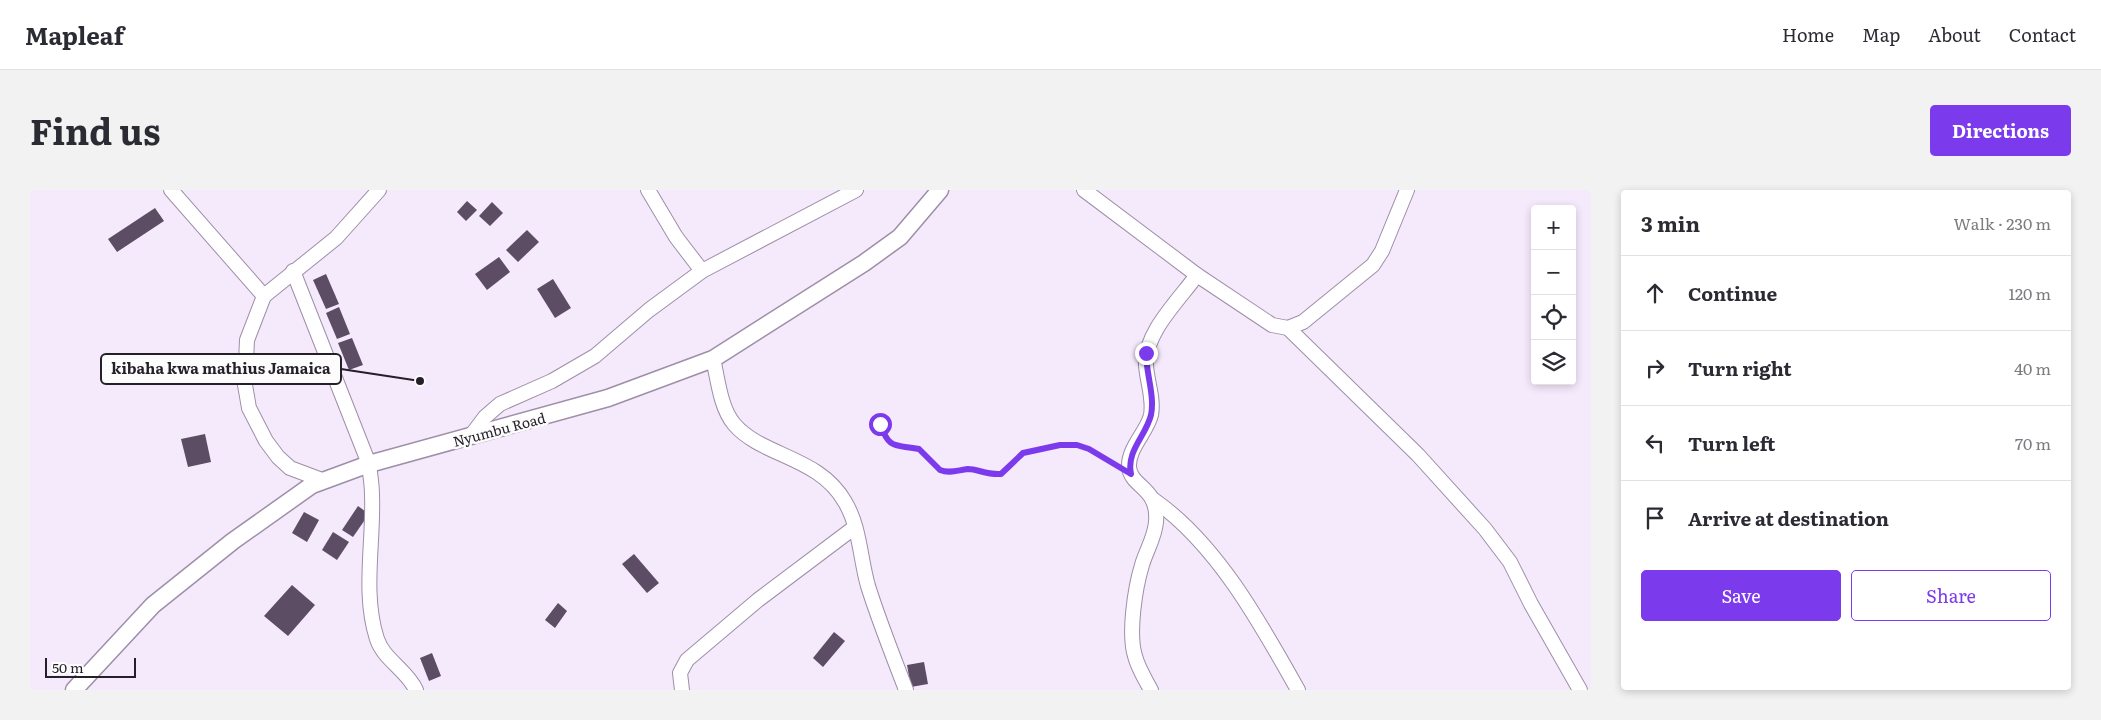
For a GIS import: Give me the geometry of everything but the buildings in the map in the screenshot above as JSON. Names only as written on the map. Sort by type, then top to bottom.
[{"type":"street","points":[[170,190],[264,296]]},
{"type":"street","points":[[322,480],[303,474],[278,457],[266,441],[249,408],[244,385],[247,340],[264,296],[336,238],[379,190]]},
{"type":"street","points":[[648,190],[676,237],[702,271]]},
{"type":"street","points":[[470,437],[485,417],[500,404],[552,381],[596,356],[649,310],[702,271],[856,190]]},
{"type":"street","name":"Nyumbu Road","points":[[74,690],[153,605],[233,541],[322,480],[368,464],[608,398],[713,359],[864,263],[900,237],[940,190]]},
{"type":"street","points":[[1084,190],[1198,275],[1272,326],[1288,328],[1303,322],[1373,265],[1382,251],[1406,190]]},
{"type":"street","points":[[293,271],[368,464],[372,494],[370,596],[376,638],[381,650],[413,682],[416,690]]},
{"type":"street","points":[[1198,275],[1149,342],[1146,365],[1151,400],[1150,416],[1130,461],[1131,474],[1154,500],[1175,515],[1191,530],[1226,575],[1272,644],[1298,690]]},
{"type":"street","points":[[1288,328],[1418,455],[1485,529],[1510,562],[1531,604],[1580,690]]},
{"type":"street","points":[[713,359],[725,407],[734,423],[748,436],[800,462],[833,486],[845,502],[855,527],[868,585],[906,690]]},
{"type":"street","points":[[1151,690],[1134,655],[1132,640],[1136,593],[1142,566],[1156,525],[1157,511],[1154,500]]},
{"type":"street","points":[[682,690],[680,673],[687,660],[758,600],[855,527]]},
{"type":"path","points":[[880,424],[890,443],[896,447],[919,449],[944,472],[969,469],[986,474],[1001,474],[1023,453],[1060,445],[1077,445],[1089,449],[1131,474]]},
{"type":"place","name":"kibaha kwa mathius Jamaica","points":[[420,381]]},
{"type":"route","points":[[880,424],[886,439],[890,443],[896,447],[919,449],[940,470],[948,473],[969,469],[986,474],[1001,474],[1023,453],[1033,449],[1060,445],[1077,445],[1107,458],[1131,474],[1130,461],[1150,416],[1151,400],[1146,353]]}]
